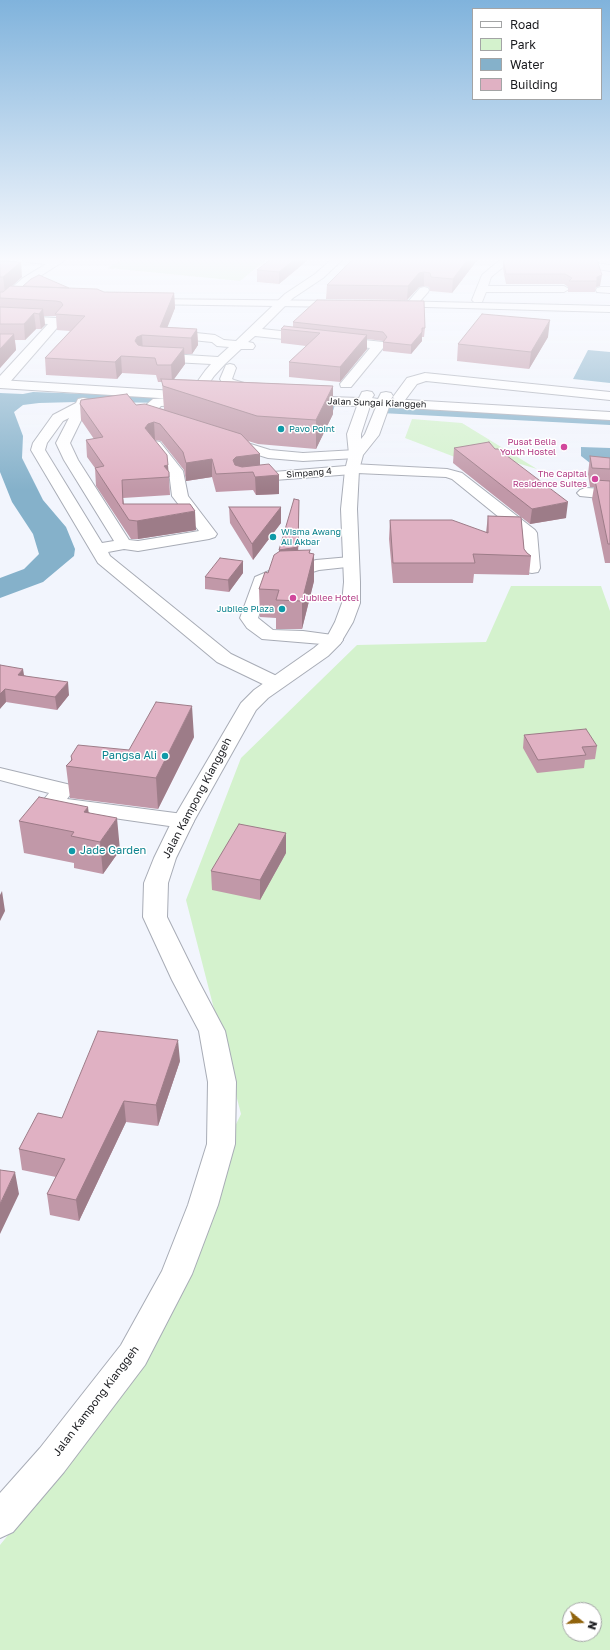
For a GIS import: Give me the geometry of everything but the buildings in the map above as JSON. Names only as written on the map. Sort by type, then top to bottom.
[{"type":"main road","points":[[2,380],[44,336]]},
{"type":"main road","points":[[207,394],[209,374],[225,365],[254,336]]},
{"type":"main road","points":[[285,336],[379,346],[346,384]]},
{"type":"main road","points":[[196,337],[214,339],[221,343],[244,345]]},
{"type":"main road","points":[[21,346],[35,346]]},
{"type":"main road","points":[[143,357],[225,365]]},
{"type":"main road","points":[[225,365],[226,379],[230,383],[264,394]]},
{"type":"main road","points":[[400,396],[412,381],[424,377],[610,396]]},
{"type":"main road","points":[[2,380],[92,391],[264,394]]},
{"type":"main road","points":[[2,380],[207,394]]},
{"type":"main road","points":[[92,391],[79,406],[62,443],[71,460],[124,544]]},
{"type":"main road","points":[[184,427],[153,417],[150,414],[152,407],[158,402],[207,394]]},
{"type":"main road","points":[[231,397],[264,394]]},
{"type":"main road","name":"Jalan Sungai Kianggeh","points":[[383,407],[400,396],[610,411]]},
{"type":"main road","name":"Jalan Sungai Kianggeh","points":[[361,406],[293,399],[320,402],[361,406],[383,407],[416,404],[610,416]]},
{"type":"main road","points":[[79,406],[58,418],[40,443],[38,450],[104,560],[224,658],[276,683]]},
{"type":"main road","name":"Jalan Kampong Kianggeh","points":[[0,1520],[52,1460],[133,1355],[176,1274],[203,1206],[221,1144],[222,1082],[212,1031],[185,980],[155,917],[156,883],[165,858],[183,821],[248,707],[261,694],[321,652],[334,640],[344,622],[351,603],[352,582],[350,562],[348,462],[361,406]]},
{"type":"main road","points":[[348,462],[372,435],[383,407]]},
{"type":"main road","points":[[218,438],[253,450],[311,452],[348,462],[447,473],[457,476],[529,533],[532,568]]},
{"type":"main road","points":[[97,549],[124,544],[138,546],[209,534],[180,496],[176,471],[155,445]]},
{"type":"main road","name":"Simpang 4","points":[[242,479],[348,462]]},
{"type":"main road","points":[[585,494],[610,494]]},
{"type":"main road","points":[[334,640],[304,636],[297,638],[268,635],[253,624],[249,618],[261,581],[276,573],[306,569],[316,565],[350,562]]},
{"type":"main road","points":[[0,774],[63,790],[52,803],[183,821]]},
{"type":"green space","points":[[412,419],[462,423],[537,469],[484,453],[460,459],[405,438]]},
{"type":"green space","points":[[511,586],[601,586],[610,611],[610,1650],[0,1650],[0,1545],[77,1450],[241,1114],[186,900],[241,758],[357,645],[486,642]]},
{"type":"water","points":[[588,350],[610,352],[610,383],[573,379]]},
{"type":"water","points":[[33,392],[177,397],[610,419],[610,425],[190,403],[76,402],[23,405],[14,412],[23,436],[22,458],[43,500],[66,527],[75,549],[74,556],[43,582],[0,598],[0,578],[24,569],[39,554],[33,534],[12,502],[0,472],[0,393],[23,394]]},
{"type":"water","points":[[581,447],[610,448],[610,458],[590,463],[581,456]]},
{"type":"pier","points":[[335,405],[385,408],[382,414],[333,411]]},
{"type":"place","name":"Pavo Point","points":[[281,429]]},
{"type":"place","name":"Pusat Belia Youth Hostel","points":[[564,447]]},
{"type":"place","name":"The Capital Residence Suites","points":[[595,479]]},
{"type":"place","name":"Wisma Awang Ali Akbar","points":[[273,537]]},
{"type":"place","name":"Jubilee Hotel","points":[[293,598]]},
{"type":"place","name":"Jubilee Plaza","points":[[282,609]]},
{"type":"place","name":"Pangsa Ali","points":[[165,756]]},
{"type":"place","name":"Jade Garden","points":[[72,851]]}]
